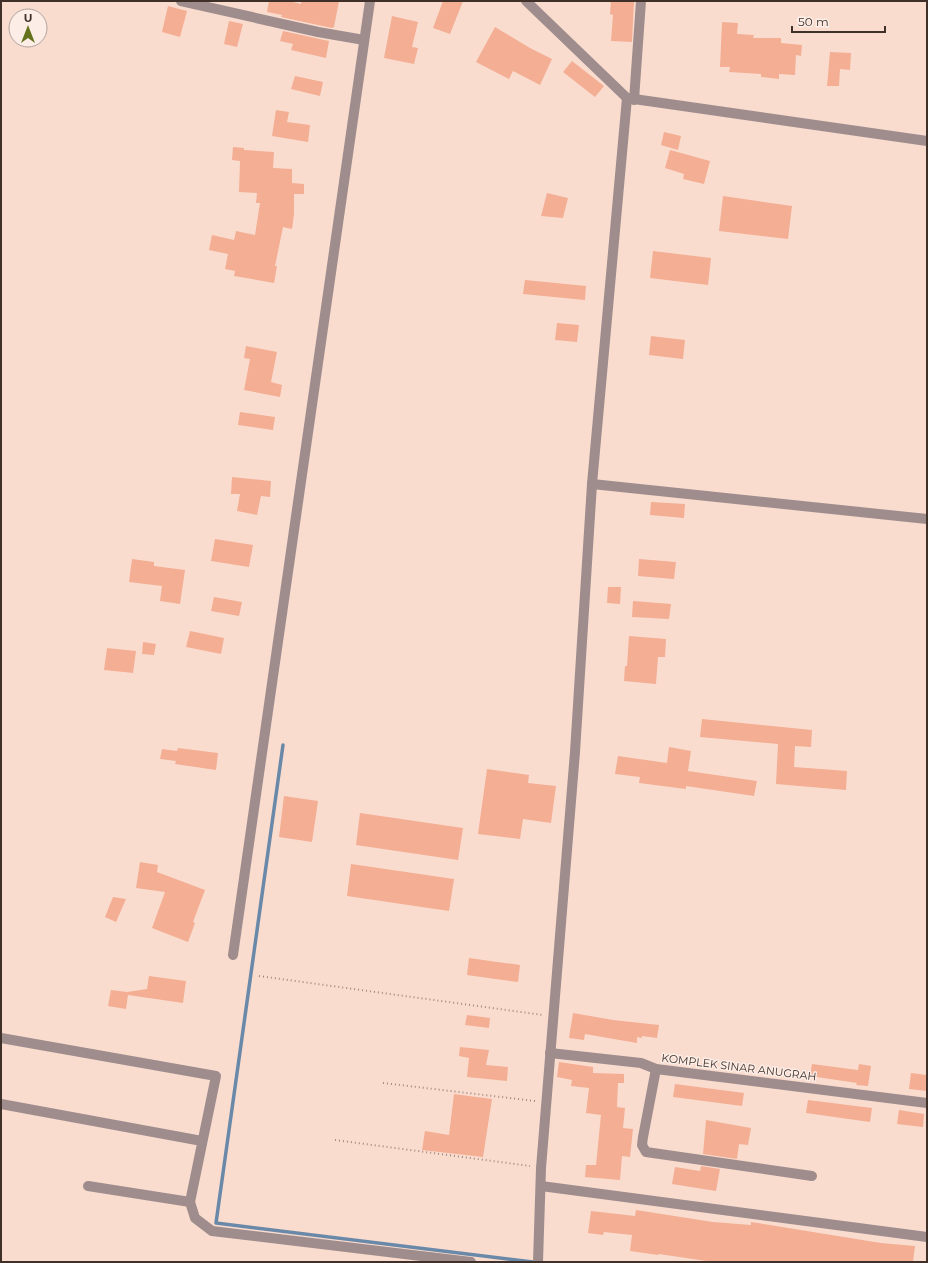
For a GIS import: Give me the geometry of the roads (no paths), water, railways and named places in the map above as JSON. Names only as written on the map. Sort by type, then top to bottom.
[{"type":"street","points":[[181,1],[318,32],[364,40]]},
{"type":"street","points":[[233,955],[370,1]]},
{"type":"street","points":[[526,1],[630,99],[927,141]]},
{"type":"street","points":[[538,1260],[541,1168],[575,752],[592,484],[641,1]]},
{"type":"street","points":[[592,484],[927,519]]},
{"type":"street","points":[[1,1038],[216,1076],[190,1202],[195,1218],[212,1231],[471,1262]]},
{"type":"street","name":"KOMPLEK SINAR ANUGRAH","points":[[550,1053],[641,1063],[656,1070],[927,1103]]},
{"type":"street","points":[[656,1070],[642,1145],[646,1152],[812,1176]]},
{"type":"street","points":[[1,1104],[202,1141]]},
{"type":"street","points":[[88,1186],[190,1202]]},
{"type":"street","points":[[541,1186],[927,1238]]},
{"type":"waterway","points":[[283,745],[216,1223],[533,1262]]}]
